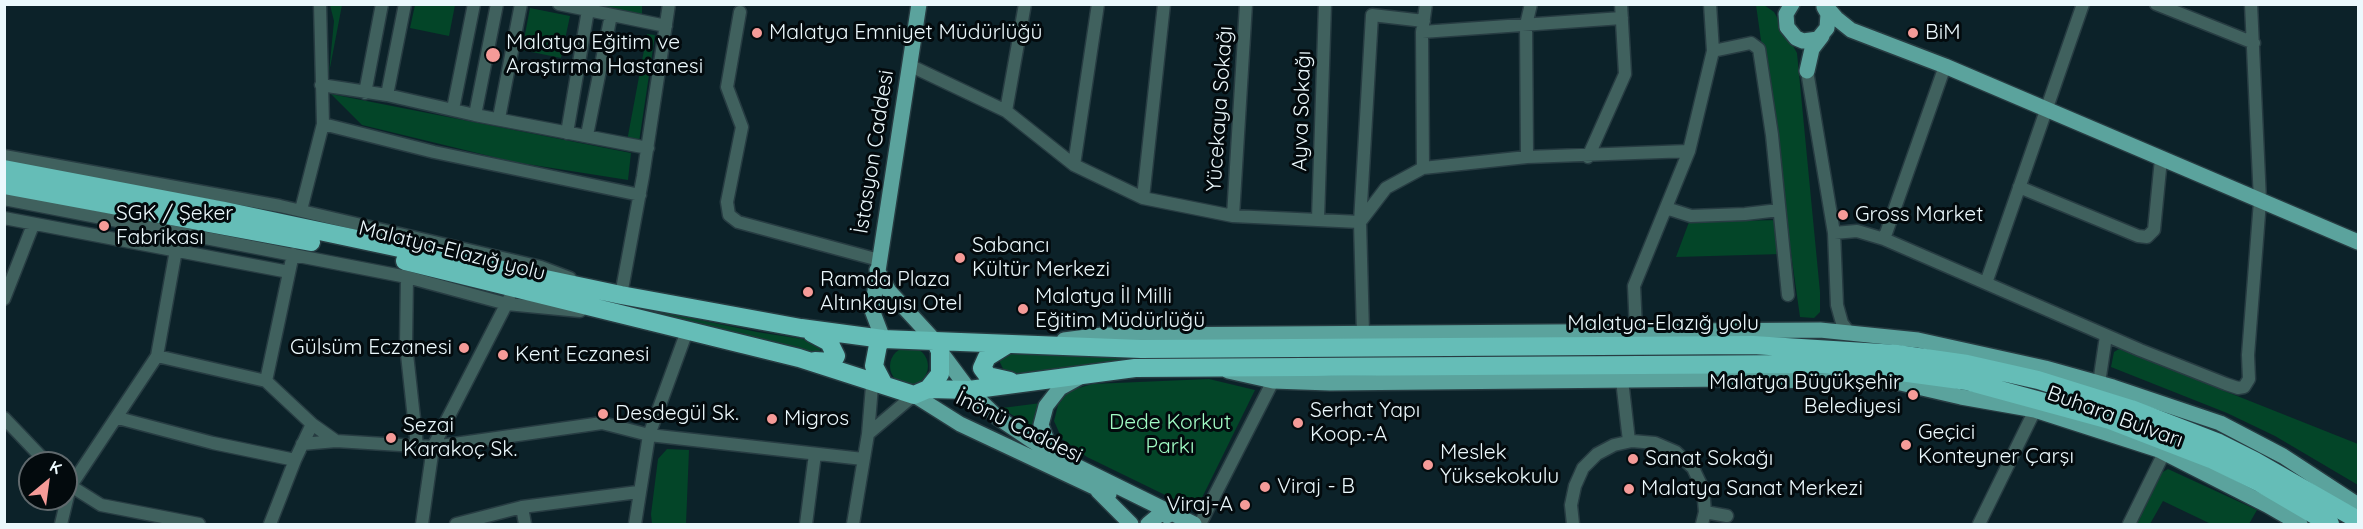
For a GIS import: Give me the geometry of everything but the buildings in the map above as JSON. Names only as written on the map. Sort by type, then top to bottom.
[{"type":"highway","name":"Malatya-Elazığ yolu","points":[[4,169],[225,211],[614,294],[801,328],[938,346],[1008,344],[1141,349],[1753,345],[1896,354],[1967,364],[2038,380],[2131,409],[2246,456],[2358,520]]},
{"type":"highway","name":"Malatya-Elazığ yolu","points":[[4,185],[407,261],[511,297],[620,315],[799,358],[921,392],[969,390],[1135,368],[1214,367],[1808,363],[1856,366],[1967,381],[2110,420],[2231,468],[2330,525]]},
{"type":"highway","points":[[799,358],[823,363],[832,362],[836,356],[824,338],[801,328]]},
{"type":"highway","points":[[876,378],[878,345],[883,339]]},
{"type":"highway","points":[[1008,344],[987,357],[984,372],[994,379],[1024,383]]},
{"type":"highway","points":[[921,392],[940,374],[938,346]]},
{"type":"main road","name":"İstasyon Caddesi","points":[[883,339],[872,310],[919,4]]},
{"type":"main road","points":[[1773,4],[1788,27],[1807,70]]},
{"type":"main road","points":[[1788,27],[1792,4]]},
{"type":"main road","points":[[1807,70],[1812,49],[1827,28],[1828,14],[1824,5]]},
{"type":"main road","points":[[1824,5],[1851,30],[1945,66],[2260,201],[2351,235],[2358,242]]},
{"type":"main road","points":[[1788,27],[1803,41],[1818,39],[1828,33],[1851,30]]},
{"type":"main road","points":[[878,265],[889,291],[938,346],[969,390],[997,417],[1163,521],[1194,525]]},
{"type":"main road","points":[[1053,346],[1065,340],[1102,335],[1636,330],[1848,331],[1918,340],[1984,353],[2099,383],[2220,423],[2283,456],[2358,505]]},
{"type":"main road","points":[[1808,363],[1904,383]]},
{"type":"main road","points":[[1214,367],[1273,381],[1330,383],[1622,380],[1807,380],[1904,383]]},
{"type":"main road","points":[[1064,460],[1048,443],[1041,425],[1046,406],[1060,388],[1086,374]]},
{"type":"main road","name":"Buhara Bulvarı","points":[[1904,383],[1961,397],[2035,410],[2164,453],[2267,505],[2300,525]]},
{"type":"main road","name":"İnönü Caddesi","points":[[921,392],[960,424],[1163,521]]},
{"type":"main road","points":[[1093,487],[1121,511],[1131,525]]},
{"type":"street","points":[[301,210],[323,124],[320,4]]},
{"type":"street","points":[[365,93],[382,4]]},
{"type":"street","points":[[387,95],[405,4]]},
{"type":"street","points":[[453,109],[474,4]]},
{"type":"street","points":[[475,116],[497,4]]},
{"type":"street","points":[[499,118],[520,4]]},
{"type":"street","points":[[560,4],[666,26]]},
{"type":"street","points":[[4,156],[301,210],[541,267],[614,294],[640,195],[669,4]]},
{"type":"street","points":[[1006,111],[1025,4]]},
{"type":"street","points":[[1074,165],[1098,4]]},
{"type":"street","points":[[1143,198],[1164,4]]},
{"type":"street","name":"Yücekaya Sokağı","points":[[1233,216],[1246,4]]},
{"type":"street","name":"Ayva Sokağı","points":[[1318,219],[1326,4]]},
{"type":"street","points":[[1423,168],[1423,27],[1426,4]]},
{"type":"street","points":[[1527,157],[1526,25],[1531,4]]},
{"type":"street","points":[[1588,157],[1625,74],[1621,4]]},
{"type":"street","points":[[1636,330],[1634,286],[1689,151],[1713,51],[1710,4]]},
{"type":"street","points":[[1986,283],[2083,4]]},
{"type":"street","points":[[2156,4],[2254,43]]},
{"type":"street","points":[[1834,233],[1857,231],[1884,239],[2106,336],[2226,384],[2244,387],[2249,379],[2248,355],[2260,201],[2251,4]]},
{"type":"street","points":[[567,133],[588,10]]},
{"type":"street","points":[[740,12],[727,87],[742,127],[727,202],[729,215],[738,222],[878,265]]},
{"type":"street","points":[[587,135],[611,15]]},
{"type":"street","points":[[1363,333],[1360,222],[1372,15],[1423,27],[1526,25],[1622,18]]},
{"type":"street","points":[[1713,51],[1751,43],[1759,50],[1788,295]]},
{"type":"street","points":[[909,65],[1006,111],[1074,165],[1143,198],[1233,216],[1360,222]]},
{"type":"street","points":[[1884,239],[1945,66]]},
{"type":"street","points":[[1807,70],[1834,233],[1837,305],[1842,323],[1848,331]]},
{"type":"street","points":[[321,85],[387,95],[475,116],[499,118],[648,148]]},
{"type":"street","points":[[323,124],[434,152],[640,195]]},
{"type":"street","points":[[1360,222],[1386,188],[1423,168],[1527,157],[1588,157],[1689,151]]},
{"type":"street","points":[[2019,187],[2138,236],[2147,237],[2154,230],[2161,159]]},
{"type":"street","points":[[4,199],[511,297],[433,447],[422,525]]},
{"type":"street","points":[[1666,208],[1691,216],[1779,210]]},
{"type":"street","points":[[4,218],[289,272]]},
{"type":"street","points":[[4,299],[33,225]]},
{"type":"street","points":[[78,472],[118,418],[157,356],[176,250]]},
{"type":"street","points":[[266,381],[293,254]]},
{"type":"street","points":[[407,277],[406,345],[417,446]]},
{"type":"street","points":[[635,525],[638,492],[649,435],[687,331]]},
{"type":"street","points":[[2099,383],[2106,336]]},
{"type":"street","points":[[157,356],[266,381],[312,424],[336,441]]},
{"type":"street","points":[[853,525],[876,378]]},
{"type":"street","points":[[1622,380],[1629,441]]},
{"type":"street","points":[[1200,525],[1273,381]]},
{"type":"street","points":[[868,434],[921,392]]},
{"type":"street","points":[[1980,525],[2035,410]]},
{"type":"street","points":[[4,418],[36,451]]},
{"type":"street","points":[[118,418],[213,443],[295,460]]},
{"type":"street","points":[[303,444],[336,441],[433,447],[602,423],[649,435],[863,459]]},
{"type":"street","points":[[270,525],[295,460],[312,424]]},
{"type":"street","points":[[1574,525],[1572,510],[1575,486],[1583,468],[1597,454],[1614,445],[1629,441],[1655,443],[1676,452],[1693,468],[1703,489],[1705,512],[1702,525]]},
{"type":"street","points":[[2130,525],[2164,453]]},
{"type":"street","points":[[806,525],[815,454]]},
{"type":"street","points":[[78,491],[101,506],[199,525]]},
{"type":"street","points":[[456,525],[522,507],[638,492]]},
{"type":"street","points":[[522,507],[525,525]]},
{"type":"street","points":[[1564,525],[1572,510]]},
{"type":"street","points":[[1705,512],[1727,516]]},
{"type":"green space","points":[[330,5],[342,5],[329,73],[334,21]]},
{"type":"green space","points":[[415,5],[455,5],[449,36],[410,28]]},
{"type":"green space","points":[[584,5],[642,5],[642,16]]},
{"type":"green space","points":[[1756,5],[1764,5],[1774,12],[1797,53],[1820,292],[1820,312],[1814,318],[1800,317]]},
{"type":"green space","points":[[530,8],[570,16],[561,58],[522,50]]},
{"type":"green space","points":[[647,34],[655,35],[639,142],[627,141]]},
{"type":"green space","points":[[331,94],[631,153],[628,180],[514,162],[362,125]]},
{"type":"green space","points":[[1779,220],[1782,254],[1676,257],[1689,222]]},
{"type":"green space","points":[[534,285],[757,332],[822,342],[819,354],[533,292]]},
{"type":"green space","points":[[909,347],[922,353],[928,366],[922,379],[909,385],[896,379],[890,366],[896,353]]},
{"type":"green space","points":[[2119,349],[2358,444],[2358,485],[2275,436],[2227,413],[2111,367],[2114,352]]},
{"type":"green space","points":[[996,354],[1360,356],[1360,361],[1125,365],[1006,375]]},
{"type":"green space","name":"Dede Korkut Parkı","points":[[1209,379],[1255,390],[1196,510],[1087,457],[1062,439],[1054,421],[1058,405],[1069,391],[1092,384]]},
{"type":"green space","points":[[1041,403],[1039,433],[1002,408]]},
{"type":"green space","points":[[667,449],[689,450],[686,524],[652,524],[651,514],[658,459]]},
{"type":"green space","points":[[2168,469],[2257,510],[2249,524],[2211,524],[2163,501],[2150,524],[2134,524],[2161,473]]},
{"type":"place","name":"Malatya Emniyet Müdürlüğü","points":[[757,33]]},
{"type":"place","name":"BiM","points":[[1913,33]]},
{"type":"place","name":"Malatya Eğitim ve Araştırma Hastanesi","points":[[493,55]]},
{"type":"place","name":"Gross Market","points":[[1843,215]]},
{"type":"place","name":"SGK / Şeker Fabrikası","points":[[104,226]]},
{"type":"place","name":"Sabancı Kültür Merkezi","points":[[960,258]]},
{"type":"place","name":"Ramda Plaza Altınkayısı Otel","points":[[808,292]]},
{"type":"place","name":"Malatya İl Milli Eğitim Müdürlüğü","points":[[1023,309]]},
{"type":"place","name":"Gülsüm Eczanesi","points":[[464,348]]},
{"type":"place","name":"Kent Eczanesi","points":[[503,355]]},
{"type":"place","name":"Malatya Büyükşehir Belediyesi","points":[[1913,395]]},
{"type":"place","name":"Desdegül Sk.","points":[[603,414]]},
{"type":"place","name":"Migros","points":[[772,419]]},
{"type":"place","name":"Serhat Yapı Koop.-A","points":[[1298,423]]},
{"type":"place","name":"Sezai Karakoç Sk.","points":[[391,438]]},
{"type":"place","name":"Geçici Konteyner Çarşı","points":[[1906,445]]},
{"type":"place","name":"Sanat Sokağı","points":[[1633,459]]},
{"type":"place","name":"Meslek Yüksekokulu","points":[[1428,465]]},
{"type":"place","name":"Viraj - B","points":[[1265,487]]},
{"type":"place","name":"Malatya Sanat Merkezi","points":[[1629,489]]},
{"type":"place","name":"Viraj-A","points":[[1245,505]]}]
